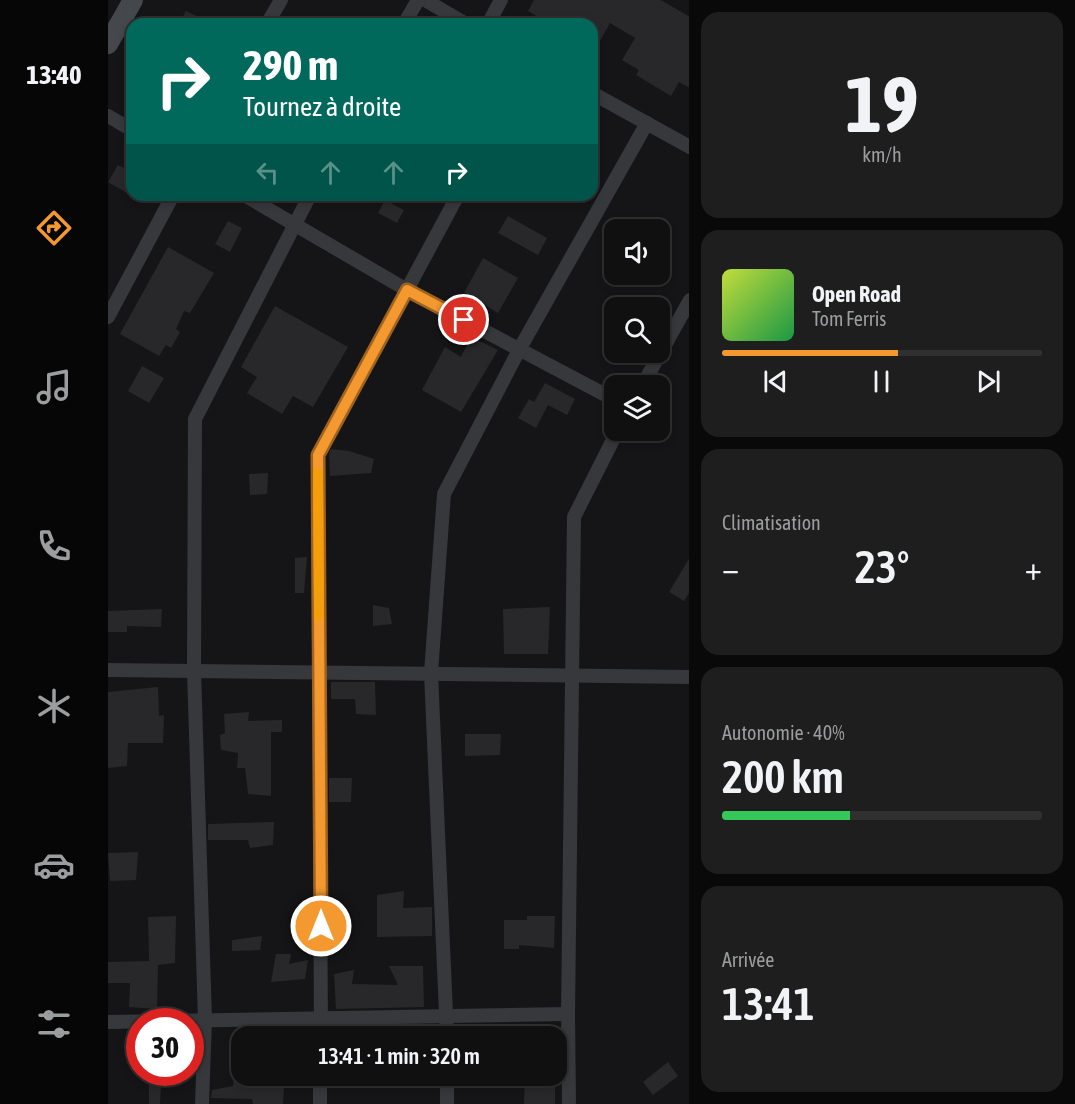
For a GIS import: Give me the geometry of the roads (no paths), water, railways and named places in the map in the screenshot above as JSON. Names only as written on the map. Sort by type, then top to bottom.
[{"type":"street","points":[[108,44],[133,0]]},
{"type":"street","points":[[270,18],[281,0]]},
{"type":"street","points":[[408,18],[418,0]]},
{"type":"street","points":[[425,0],[456,18]]},
{"type":"street","points":[[491,18],[501,0]]},
{"type":"street","points":[[598,96],[689,146]]},
{"type":"street","points":[[108,116],[126,126]]},
{"type":"street","points":[[447,1026],[431,673],[444,494],[519,350],[647,123]]},
{"type":"street","points":[[108,317],[170,201]]},
{"type":"street","points":[[254,201],[407,290],[604,394]]},
{"type":"street","points":[[202,1104],[205,1020],[195,671],[195,419],[307,201]]},
{"type":"street","points":[[321,1026],[318,455],[455,201]]},
{"type":"street","points":[[648,375],[689,302]]},
{"type":"street","points":[[569,1104],[574,517],[612,441]]},
{"type":"street","points":[[108,670],[689,676]]},
{"type":"street","points":[[108,1022],[568,1014]]},
{"type":"street","points":[[320,1086],[320,1104]]},
{"type":"street","points":[[447,1086],[447,1104]]}]
